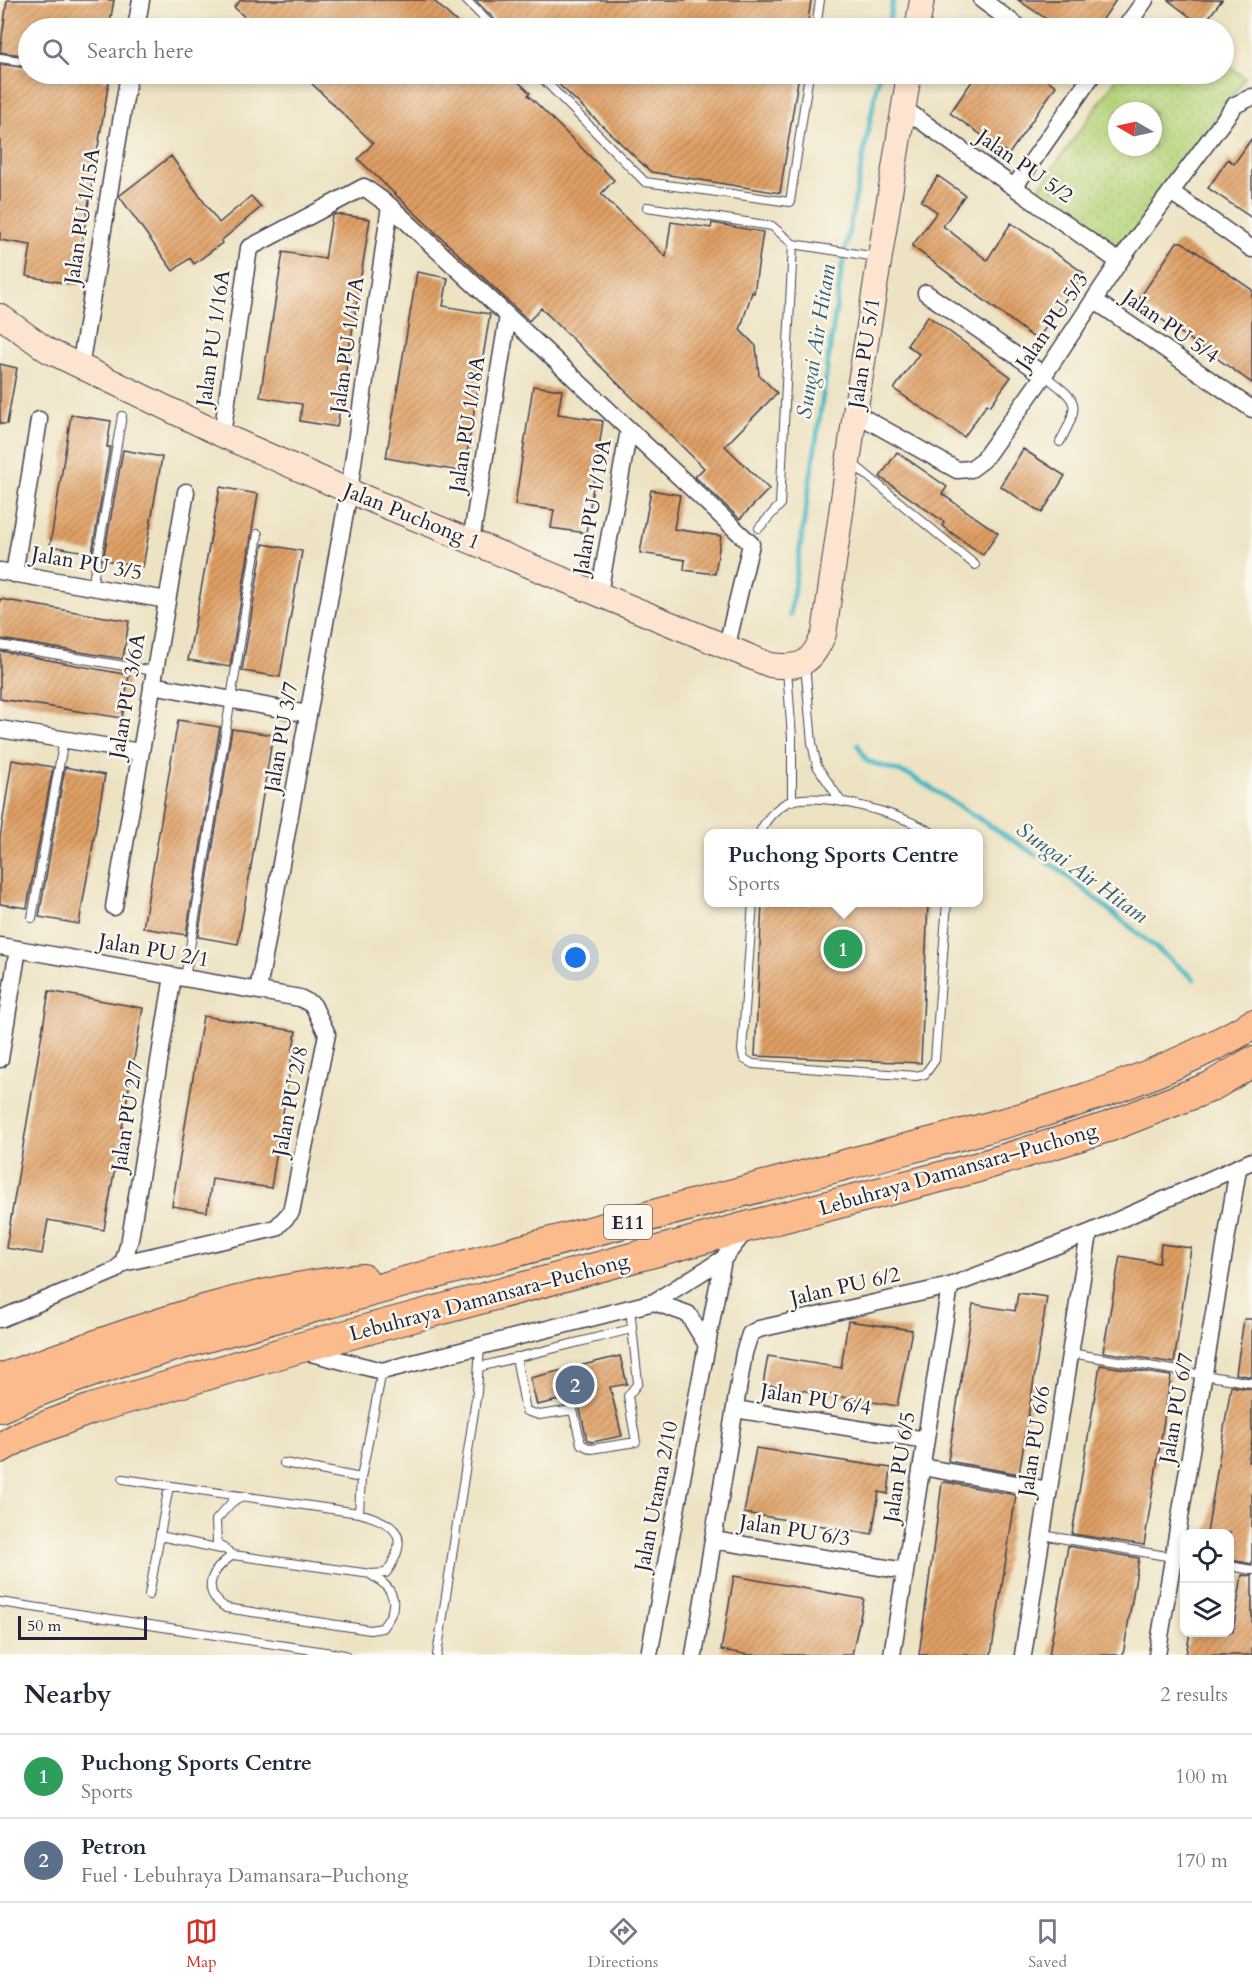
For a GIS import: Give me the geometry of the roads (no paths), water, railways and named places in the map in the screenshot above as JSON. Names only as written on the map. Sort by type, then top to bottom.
[{"type":"highway","name":"Lebuhraya Damansara–Puchong","points":[[0,1407],[31,1394],[177,1346],[434,1273],[1004,1123],[1114,1088],[1213,1048],[1252,1025]]},
{"type":"highway","name":"Lebuhraya Damansara–Puchong","points":[[3,1448],[23,1435],[91,1408],[295,1349],[750,1226],[975,1168],[1108,1127],[1210,1088],[1249,1065]]},
{"type":"highway","points":[[0,1378],[225,1302],[313,1283],[434,1273]]},
{"type":"street","points":[[138,18],[141,0]]},
{"type":"street","points":[[918,18],[921,0]]},
{"type":"street","points":[[982,0],[1006,18]]},
{"type":"street","points":[[1132,18],[1145,0]]},
{"type":"street","name":"Jalan PU 1/15A","points":[[80,366],[127,84]]},
{"type":"street","name":"Jalan PU 5/1","points":[[796,665],[816,652],[824,634],[855,413],[870,256],[907,84]]},
{"type":"street","points":[[1015,186],[1083,84]]},
{"type":"street","name":"Jalan PU 5/3","points":[[855,413],[957,470],[971,470],[983,460],[1044,375],[1119,262],[1235,105],[1252,97]]},
{"type":"street","name":"Jalan PU 5/2","points":[[903,108],[1119,262]]},
{"type":"street","name":"Jalan PU 1/16A","points":[[222,435],[249,248],[364,187],[390,206]]},
{"type":"street","points":[[1171,192],[1252,249]]},
{"type":"street","points":[[390,206],[751,544],[727,645]]},
{"type":"street","name":"Jalan PU 1/17A","points":[[349,491],[390,206]]},
{"type":"street","points":[[926,293],[1044,375]]},
{"type":"street","name":"Jalan PU 5/4","points":[[1094,300],[1251,406]]},
{"type":"street","name":"Jalan Puchong 1","points":[[0,315],[46,351],[222,435],[349,491],[727,645],[770,665],[796,665]]},
{"type":"street","name":"Jalan PU 1/18A","points":[[471,541],[508,315]]},
{"type":"street","points":[[7,572],[39,420]]},
{"type":"street","name":"Jalan PU 1/19A","points":[[599,593],[629,430]]},
{"type":"street","name":"Jalan PU 3/7","points":[[258,990],[349,491]]},
{"type":"street","name":"Jalan PU 3/6A","points":[[114,908],[186,492]]},
{"type":"street","name":"Jalan PU 3/5","points":[[7,572],[167,600]]},
{"type":"street","points":[[153,678],[232,699],[308,714]]},
{"type":"street","points":[[0,729],[140,752]]},
{"type":"street","name":"Jalan PU 2/1","points":[[0,946],[300,998]]},
{"type":"street","points":[[0,1059],[18,949]]},
{"type":"street","name":"Jalan PU 2/7","points":[[123,1263],[130,1239],[179,977]]},
{"type":"street","name":"Jalan PU 2/8","points":[[123,1263],[276,1227],[291,1212],[327,1034],[313,1005],[300,998]]},
{"type":"street","name":"Jalan PU 6/2","points":[[694,1655],[746,1343],[754,1331],[950,1286],[1089,1233],[1245,1165]]},
{"type":"street","name":"Jalan PU 6/7","points":[[1157,1655],[1179,1558],[1204,1375],[1245,1165]]},
{"type":"street","name":"Jalan Utama 2/10","points":[[649,1655],[723,1259],[750,1226]]},
{"type":"street","name":"Jalan PU 6/6","points":[[1023,1655],[1089,1233]]},
{"type":"street","points":[[295,1349],[382,1371],[654,1302],[723,1259]]},
{"type":"street","points":[[0,1319],[114,1270],[123,1263]]},
{"type":"street","name":"Jalan PU 6/5","points":[[892,1655],[950,1286]]},
{"type":"street","points":[[654,1302],[688,1314],[707,1345]]},
{"type":"street","name":"Jalan PU 6/4","points":[[735,1408],[926,1440]]},
{"type":"street","points":[[922,1467],[1049,1490]]},
{"type":"street","name":"Jalan PU 6/3","points":[[713,1540],[905,1571]]},
{"type":"lane","points":[[466,0],[484,18]]},
{"type":"lane","points":[[817,18],[820,0]]},
{"type":"lane","points":[[0,58],[18,61]]},
{"type":"lane","points":[[548,84],[645,182],[790,202],[808,84]]},
{"type":"lane","points":[[647,207],[772,226],[793,243],[870,256]]},
{"type":"lane","points":[[759,528],[780,505],[793,243]]},
{"type":"lane","points":[[1044,375],[1071,396],[1074,405],[1073,416],[1060,442]]},
{"type":"lane","points":[[92,587],[122,416]]},
{"type":"lane","points":[[848,460],[975,565]]},
{"type":"lane","points":[[179,977],[232,699],[258,534]]},
{"type":"lane","points":[[0,645],[153,678]]},
{"type":"lane","points":[[796,665],[817,766],[840,800]]},
{"type":"lane","points":[[792,801],[792,738],[796,665]]},
{"type":"lane","points":[[32,918],[64,739]]},
{"type":"lane","points":[[763,829],[775,812],[792,801],[840,800],[920,829]]},
{"type":"lane","points":[[753,907],[742,1051],[744,1059],[753,1064],[916,1076],[925,1074],[935,1060],[947,907]]},
{"type":"lane","points":[[516,1357],[526,1411],[539,1414],[573,1410],[581,1444],[591,1449],[636,1442],[628,1396],[638,1383],[630,1308]]},
{"type":"lane","points":[[479,1367],[631,1329]]},
{"type":"lane","points":[[437,1655],[479,1367],[480,1346]]},
{"type":"lane","points":[[1071,1353],[1252,1383]]},
{"type":"lane","points":[[359,1514],[361,1478],[382,1371]]},
{"type":"lane","points":[[284,1463],[361,1478]]},
{"type":"lane","points":[[123,1479],[359,1514],[378,1519],[394,1528],[398,1535],[398,1549],[394,1562],[386,1573],[371,1574],[229,1552],[160,1536]]},
{"type":"lane","points":[[148,1595],[170,1486]]},
{"type":"lane","points":[[229,1552],[217,1543],[216,1520],[232,1502],[243,1497]]},
{"type":"lane","points":[[1042,1535],[1179,1558]]},
{"type":"lane","points":[[229,1552],[212,1575],[212,1589],[218,1602],[226,1608],[370,1630],[382,1628],[387,1622],[392,1602],[392,1592],[387,1583],[371,1574]]},
{"type":"lane","points":[[1234,1567],[1252,1570]]},
{"type":"lane","points":[[0,1602],[345,1655]]},
{"type":"waterway","name":"Sungai Air Hitam","points":[[890,18],[893,0]]},
{"type":"waterway","name":"Sungai Air Hitam","points":[[790,615],[842,268],[877,84]]},
{"type":"waterway","name":"Sungai Air Hitam","points":[[858,745],[867,761],[910,775],[1060,870],[1194,979]]},
{"type":"place","name":"Puchong Sports Centre","points":[[843,949]]},
{"type":"place","name":"Petron","points":[[575,1385]]}]
